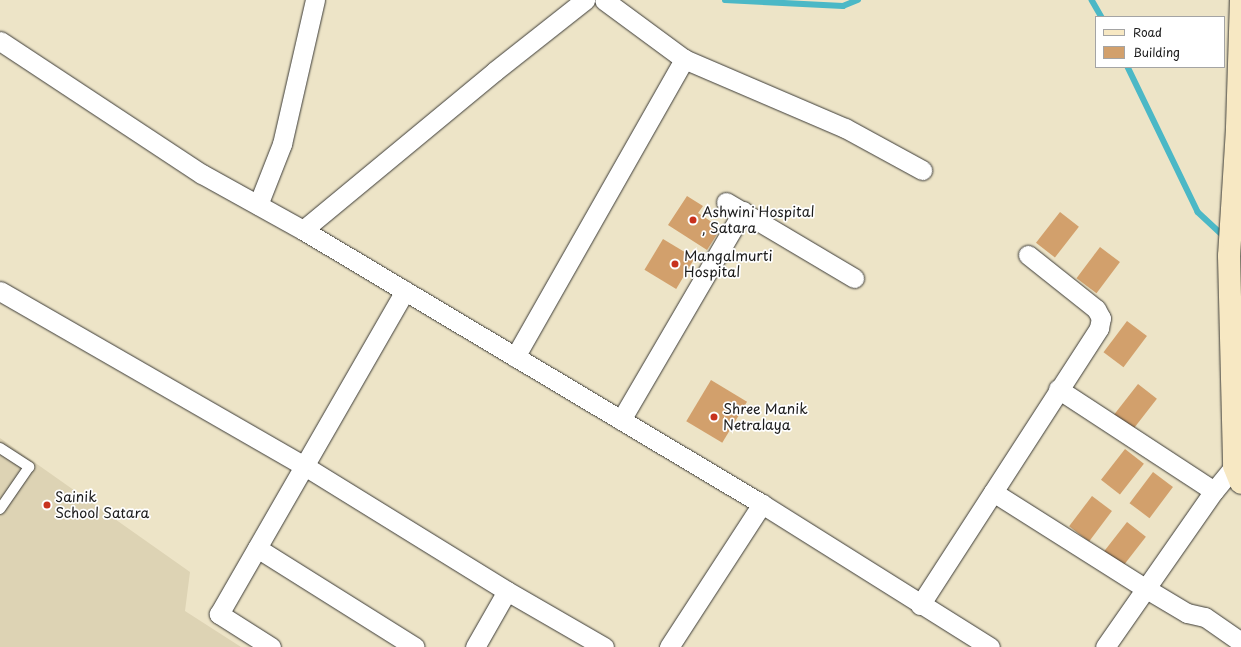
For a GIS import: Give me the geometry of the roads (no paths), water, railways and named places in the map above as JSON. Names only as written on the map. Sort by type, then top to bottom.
[{"type":"street","points":[[258,206],[282,144],[315,0]]},
{"type":"street","points":[[302,230],[495,71],[586,0]]},
{"type":"street","points":[[604,0],[684,59],[845,128],[922,170]]},
{"type":"street","points":[[1105,647],[1214,491],[1239,469],[1235,254],[1241,0]]},
{"type":"street","points":[[0,41],[202,174],[302,230],[762,504],[920,605],[990,647]]},
{"type":"street","points":[[515,357],[684,59]]},
{"type":"street","points":[[726,202],[854,278]]},
{"type":"street","points":[[621,420],[743,212]]},
{"type":"street","points":[[920,605],[1058,389],[1099,328],[1101,318],[1096,309],[1028,255]]},
{"type":"street","points":[[0,291],[303,465],[507,591],[604,647]]},
{"type":"street","points":[[271,647],[219,614],[303,465],[405,292]]},
{"type":"street","points":[[1058,389],[1214,491]]},
{"type":"street","points":[[993,492],[1145,588],[1187,613],[1205,617],[1236,638]]},
{"type":"street","points":[[669,647],[762,504]]},
{"type":"street","points":[[257,548],[415,647]]},
{"type":"street","points":[[474,647],[507,591]]},
{"type":"lane","points":[[0,448],[29,467],[0,509]]},
{"type":"waterway","points":[[725,0],[843,6],[858,0]]},
{"type":"waterway","points":[[1092,0],[1101,16]]},
{"type":"waterway","points":[[1128,68],[1198,212],[1225,237]]},
{"type":"place","name":"Ashwini Hospital , Satara","points":[[693,220]]},
{"type":"place","name":"Mangalmurti Hospital","points":[[675,264]]},
{"type":"place","name":"Shree Manik Netralaya","points":[[714,417]]},
{"type":"place","name":"Sainik School Satara","points":[[47,505]]}]
